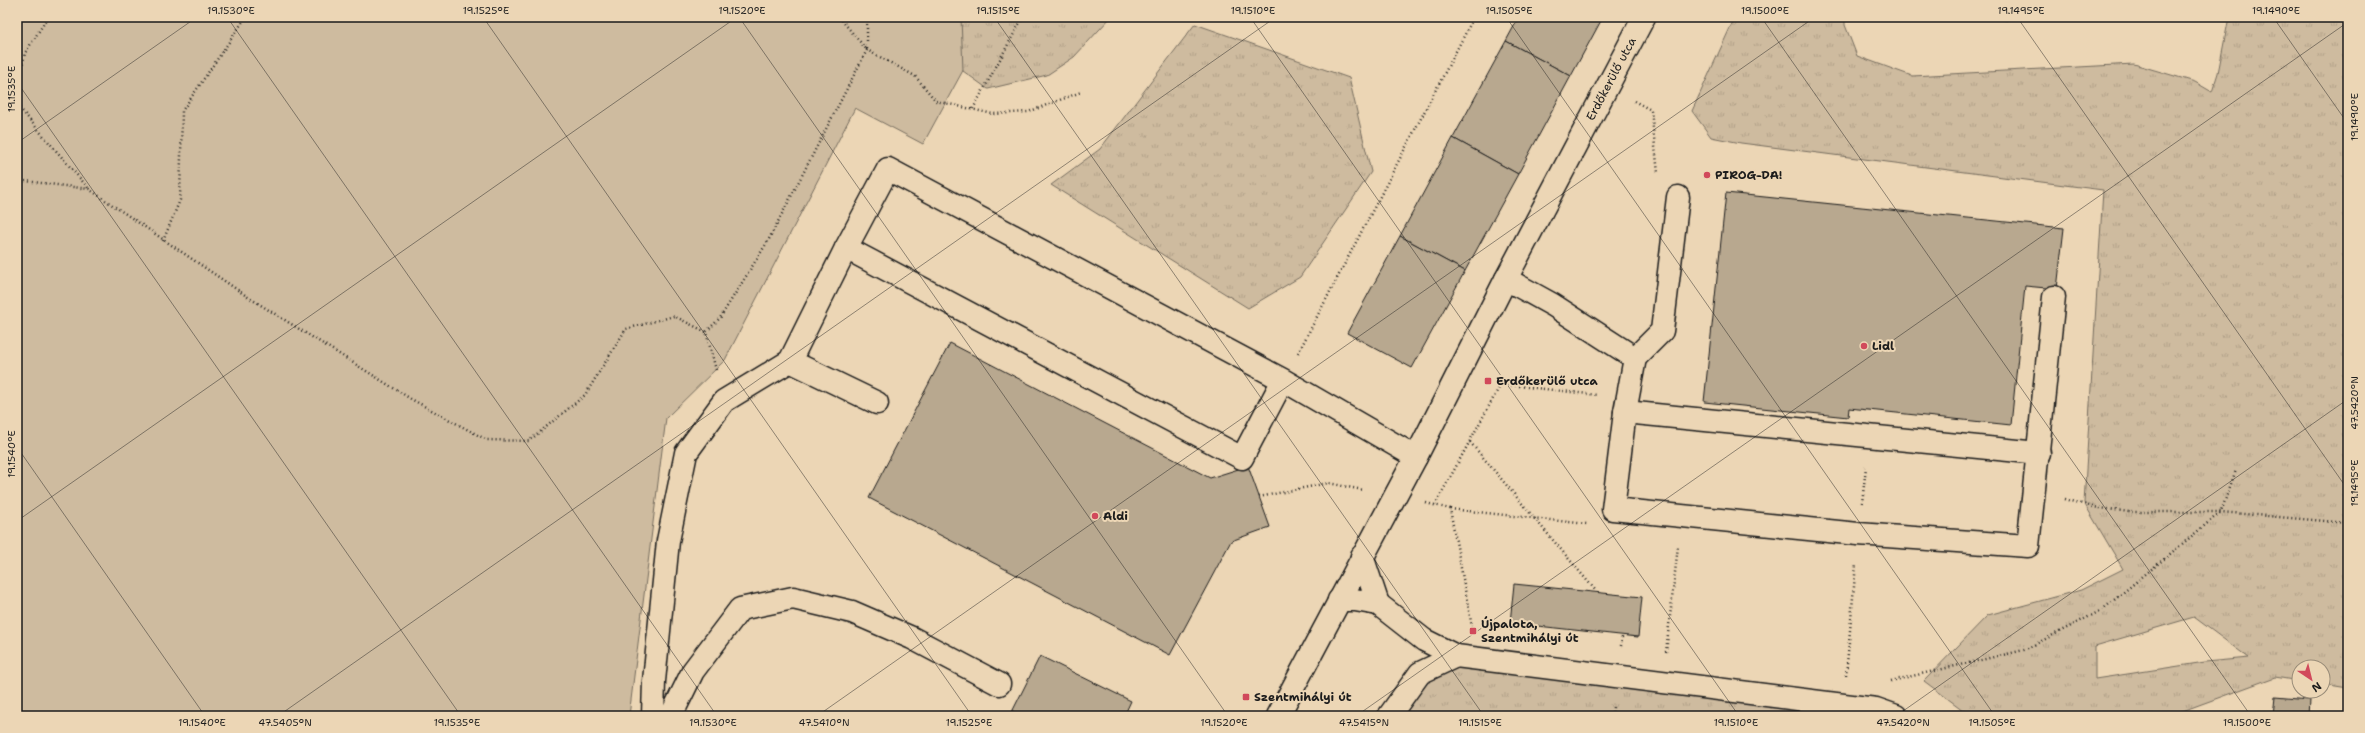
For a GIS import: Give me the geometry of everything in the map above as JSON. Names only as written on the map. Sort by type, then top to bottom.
[{"type":"street","name":"Erdőkerülő utca","points":[[1282,713],[1339,600],[1394,495],[1416,457],[1506,279],[1644,17]]},
{"type":"street","points":[[653,716],[654,681],[668,541],[686,453],[724,401],[790,361],[846,248],[888,169],[1283,380],[1416,457]]},
{"type":"street","points":[[1678,197],[1662,331],[1635,358],[1626,404],[1613,509],[1858,534],[2028,546],[2039,453],[2054,297]]},
{"type":"street","points":[[846,248],[1242,458],[1283,380]]},
{"type":"street","points":[[1506,279],[1552,305],[1635,358]]},
{"type":"street","points":[[790,361],[877,403]]},
{"type":"street","points":[[1626,404],[2039,453]]},
{"type":"street","points":[[1362,556],[1378,604]]},
{"type":"street","points":[[671,716],[693,671],[740,609],[793,598],[852,612],[912,638],[998,684]]},
{"type":"street","points":[[1339,600],[1355,600],[1378,604],[1424,640],[1456,656],[1876,710],[1896,716]]},
{"type":"street","points":[[1389,716],[1420,673],[1456,656]]},
{"type":"path","points":[[17,91],[25,53],[48,17]]},
{"type":"path","points":[[163,241],[180,200],[182,112],[246,17]]},
{"type":"path","points":[[840,17],[867,50],[867,17]]},
{"type":"path","points":[[973,109],[1023,17]]},
{"type":"path","points":[[1283,380],[1474,17]]},
{"type":"path","points":[[1607,87],[1651,110],[1658,180],[1678,197]]},
{"type":"path","points":[[17,105],[90,189],[163,241],[331,350],[410,399],[487,440],[529,441],[585,395],[626,329],[674,316],[706,332]]},
{"type":"path","points":[[17,180],[90,189]]},
{"type":"path","points":[[1435,505],[1501,384],[1603,396],[1626,404]]},
{"type":"path","points":[[1470,442],[1596,591]]},
{"type":"path","points":[[1889,681],[2024,650],[2102,610],[2222,512],[2236,470]]},
{"type":"path","points":[[1259,497],[1328,483],[1394,495],[1450,509],[1533,517],[1591,525],[1613,509]]},
{"type":"path","points":[[2035,490],[2093,507],[2129,512],[2222,512],[2348,523]]},
{"type":"path","points":[[1450,509],[1473,631]]},
{"type":"path","points":[[1666,654],[1681,516]]},
{"type":"path","points":[[1621,649],[1622,637]]},
{"type":"green space","points":[[17,17],[992,17],[923,144],[855,108],[725,360],[666,418],[629,716],[17,716]]},
{"type":"green space","points":[[961,17],[1111,17],[1074,57],[1047,75],[988,89],[963,71]]},
{"type":"green space","points":[[1735,17],[1845,17],[1845,25],[1857,56],[1912,76],[2134,64],[2195,82],[2212,92],[2218,73],[2229,17],[2348,17],[2348,688],[2331,685],[2331,659],[2291,659],[2291,680],[2275,677],[2169,716],[1971,716],[1924,681],[1988,615],[2081,590],[2123,569],[2084,503],[2103,190],[1741,143],[1711,137],[1692,111]],"holes":[[[2194,617],[2249,658],[2205,662],[2095,679],[2095,646]]]},
{"type":"green space","points":[[1195,24],[1349,78],[1371,172],[1300,277],[1248,308],[1051,185],[1100,149]]},
{"type":"green space","points":[[1456,656],[1896,716],[1389,716]]},
{"type":"building","points":[[1519,17],[1603,17],[1571,76],[1506,41]]},
{"type":"building","points":[[1978,17],[2007,17],[2007,20]]},
{"type":"building","points":[[1506,41],[1571,76],[1518,174],[1453,138]]},
{"type":"building","points":[[1453,138],[1518,174],[1465,271],[1400,236]]},
{"type":"building","name":"Lidl","points":[[1726,193],[2064,228],[2057,289],[2025,286],[2011,425],[1849,408],[1848,417],[1704,402]]},
{"type":"building","points":[[1400,236],[1465,271],[1412,368],[1347,333]]},
{"type":"building","points":[[950,343],[1210,478],[1248,466],[1270,527],[1231,541],[1170,655],[869,498]]},
{"type":"building","points":[[1514,584],[1642,597],[1638,637],[1510,623]]},
{"type":"building","points":[[1040,656],[1131,701],[1124,716],[1010,716]]},
{"type":"building","points":[[2275,697],[2309,700],[2308,716],[2273,716]]},
{"type":"place","name":"PIROG-DA!","points":[[1707,175]]},
{"type":"place","name":"Lidl","points":[[1864,346]]},
{"type":"place","name":"Erdőkerülő utca","points":[[1488,381]]},
{"type":"place","name":"Aldi","points":[[1095,516]]},
{"type":"place","name":"Újpalota, Szentmihályi út","points":[[1473,631]]},
{"type":"place","name":"Szentmihályi út","points":[[1246,697]]}]
